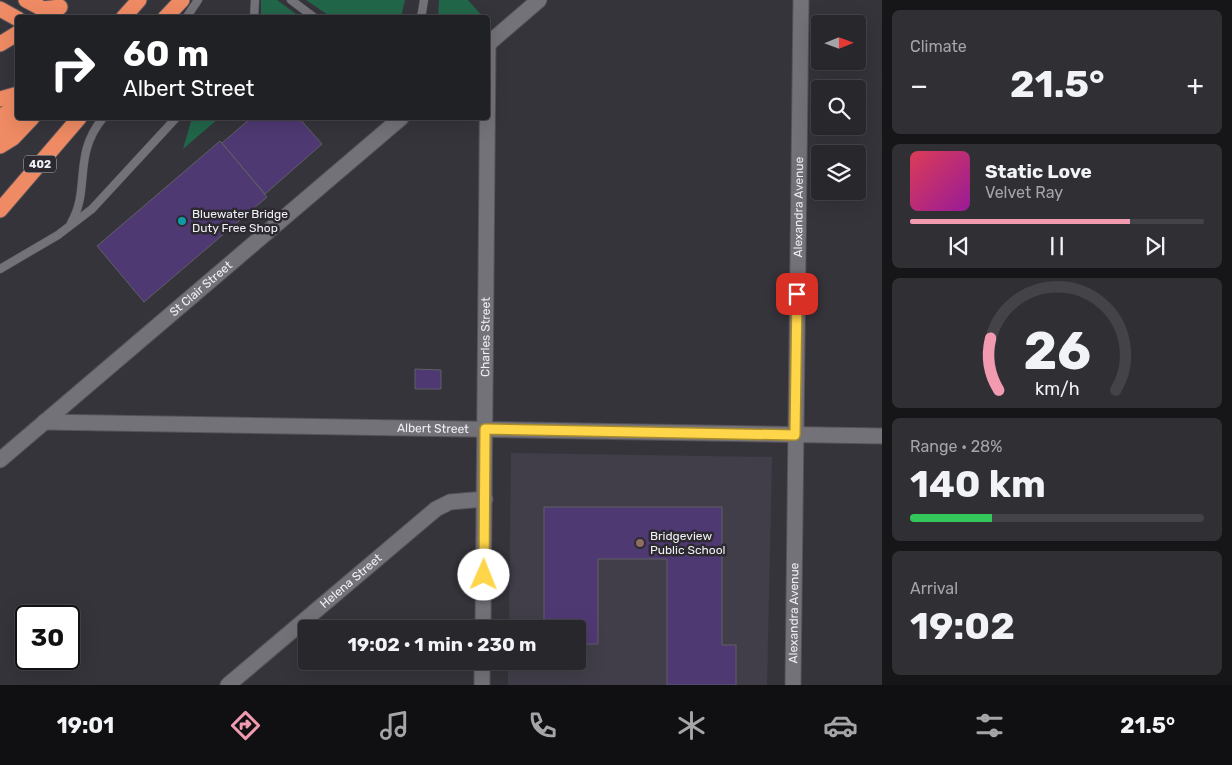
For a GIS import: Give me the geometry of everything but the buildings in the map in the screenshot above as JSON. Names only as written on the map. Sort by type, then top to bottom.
[{"type":"highway","points":[[26,0],[43,9],[66,3]]},
{"type":"highway","points":[[126,15],[139,0]]},
{"type":"highway","points":[[168,15],[182,0]]},
{"type":"highway","points":[[48,15],[66,3]]},
{"type":"highway","points":[[0,8],[15,17]]},
{"type":"highway","points":[[1,40],[15,33]]},
{"type":"highway","points":[[0,117],[9,99]]},
{"type":"highway","points":[[0,146],[20,120]]},
{"type":"highway","points":[[0,156],[7,135],[29,120]]},
{"type":"highway","name":"402","points":[[0,210],[77,120]]},
{"type":"street","points":[[490,42],[539,0]]},
{"type":"street","name":"Alexandra Avenue","points":[[792,685],[800,0]]},
{"type":"street","name":"St Clair Street","points":[[0,460],[399,120]]},
{"type":"street","name":"Charles Street","points":[[483,620],[487,120]]},
{"type":"street","name":"Albert Street","points":[[44,422],[882,436]]},
{"type":"street","name":"Helena Street","points":[[228,685],[436,509],[455,501],[485,499]]},
{"type":"street","points":[[482,670],[482,685]]},
{"type":"lane","points":[[188,15],[198,0]]},
{"type":"lane","points":[[254,15],[255,0]]},
{"type":"lane","points":[[291,0],[310,15]]},
{"type":"lane","points":[[422,15],[424,0]]},
{"type":"lane","points":[[69,227],[77,208],[88,140],[102,120]]},
{"type":"lane","points":[[0,269],[69,227],[92,209],[174,120]]},
{"type":"shaded area","name":"Bridgeview Public School","points":[[511,453],[772,457],[767,685],[508,685],[508,670],[586,670],[586,620],[509,620]]},
{"type":"green space","points":[[261,0],[277,0],[297,15],[261,15]]},
{"type":"green space","points":[[306,0],[405,0],[401,15],[328,15]]},
{"type":"green space","points":[[439,0],[468,0],[481,15],[438,15]]},
{"type":"green space","points":[[191,120],[217,120],[183,149]]},
{"type":"place","name":"Bluewater Bridge Duty Free Shop","points":[[182,221]]},
{"type":"place","name":"Bridgeview Public School","points":[[640,543]]},
{"type":"route","points":[[484,575],[485,429],[795,435],[797,294]]}]
